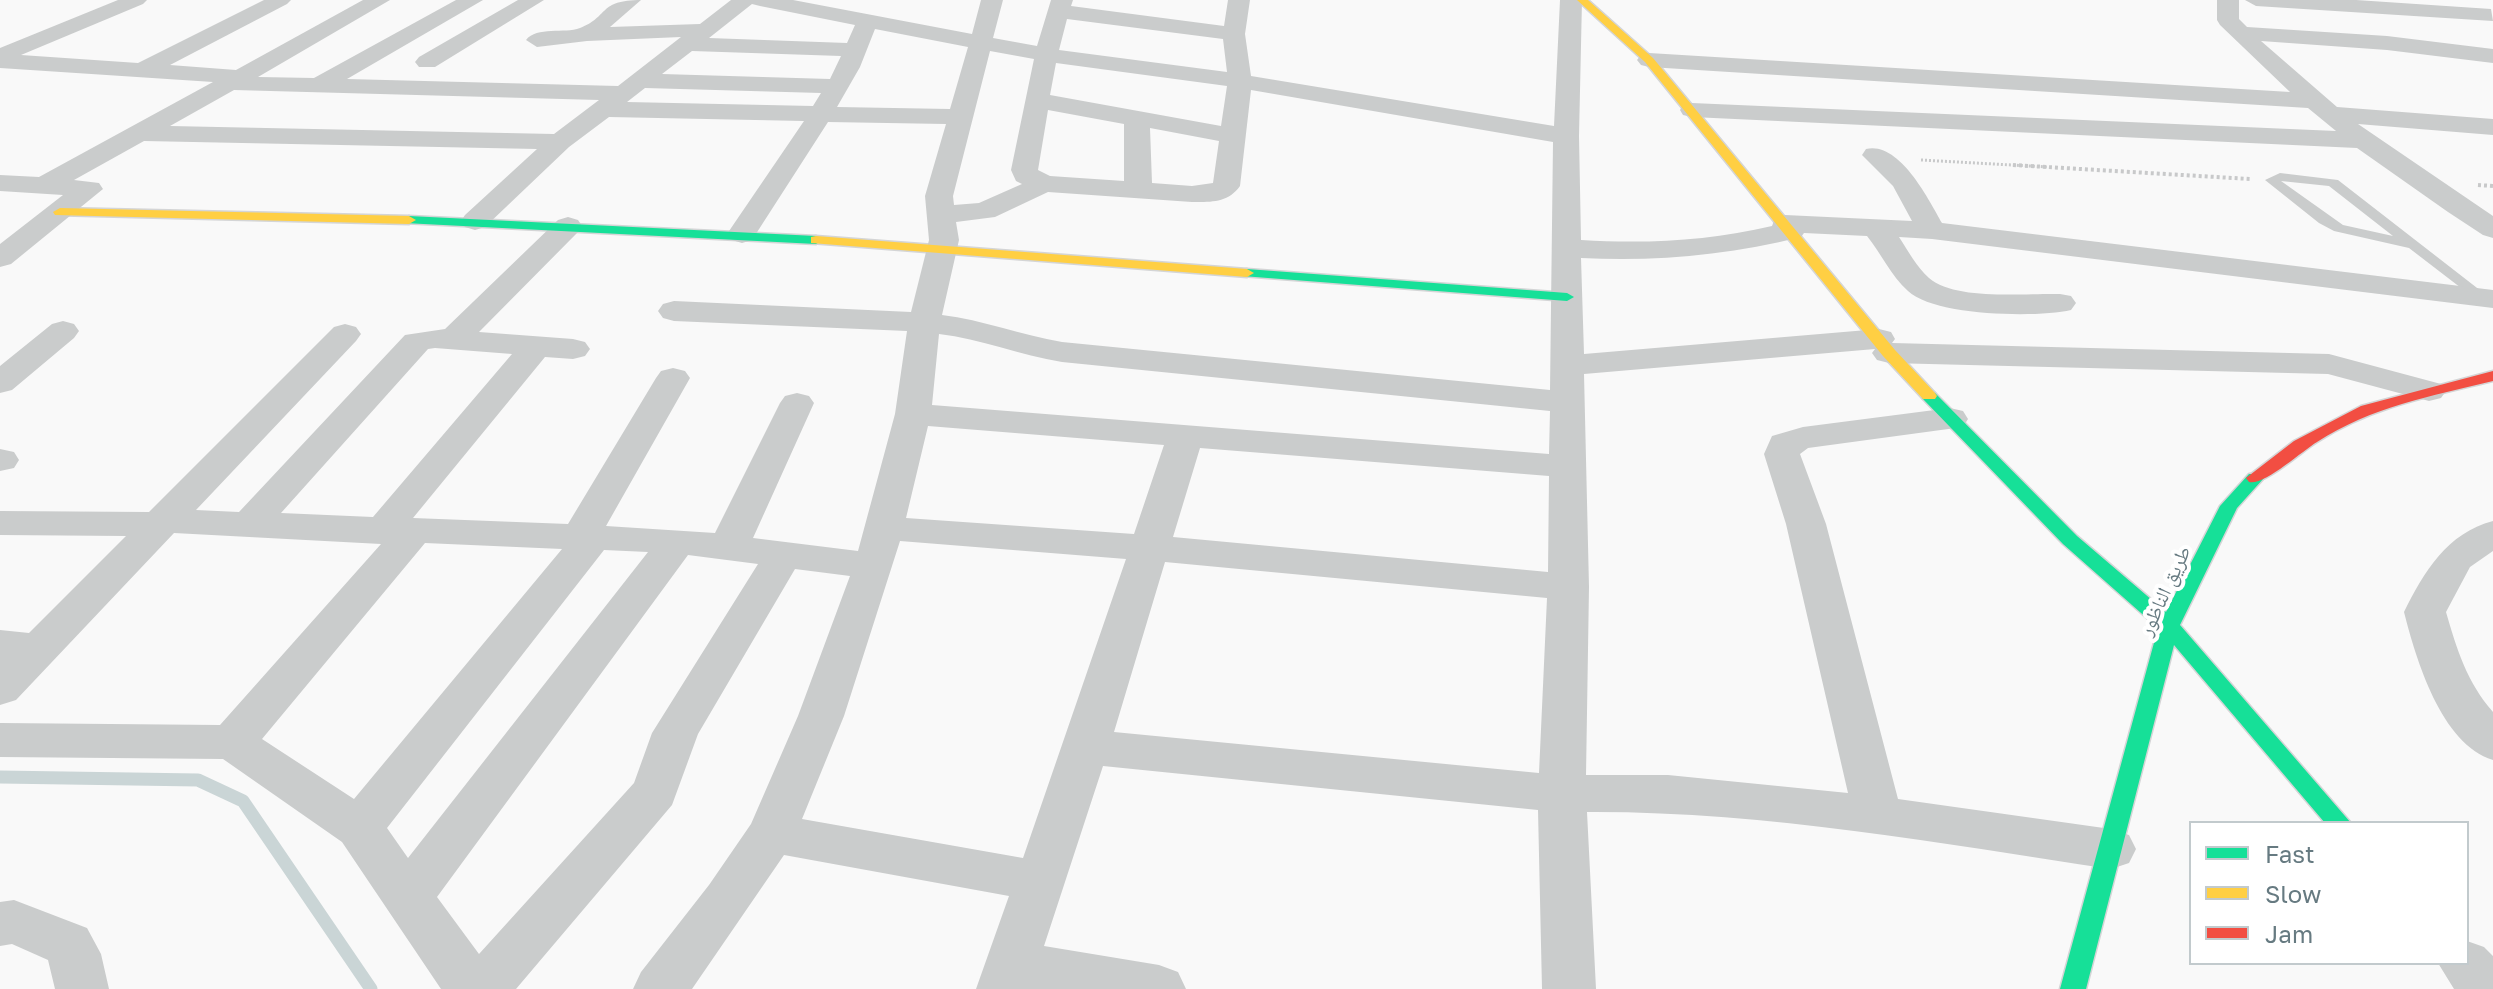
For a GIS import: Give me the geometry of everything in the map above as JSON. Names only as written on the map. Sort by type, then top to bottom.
[{"type":"street","points":[[0,59],[136,0]]},
{"type":"street","points":[[140,71],[280,0]]},
{"type":"street","points":[[45,185],[379,0]]},
{"type":"street","points":[[315,87],[472,0]]},
{"type":"street","points":[[427,62],[533,0]]},
{"type":"street","points":[[587,34],[630,0]]},
{"type":"street","points":[[475,221],[560,142],[744,0]]},
{"type":"street","points":[[760,0],[859,14],[1046,55],[1240,81],[1566,136]]},
{"type":"street","points":[[660,989],[727,900],[772,833],[821,716],[879,547],[913,414],[924,322],[942,233],[939,196],[992,0]]},
{"type":"street","points":[[1234,34],[1060,6],[1036,100],[1024,170],[1031,180],[1044,184],[1192,194],[1222,192],[1226,186],[1240,81],[1234,34],[1239,0]]},
{"type":"street","points":[[2228,0],[2228,20],[2322,107],[2362,140],[2493,229]]},
{"type":"street","points":[[2256,0],[2403,5],[2492,15]]},
{"type":"street","points":[[2470,0],[2492,15]]},
{"type":"street","points":[[1582,9],[1649,60],[1884,346],[1950,419],[2070,540],[2169,626],[2337,821]]},
{"type":"street","points":[[1569,989],[1562,794],[1568,587],[1566,136],[1582,9]]},
{"type":"street","points":[[742,234],[848,68],[859,14]]},
{"type":"street","points":[[2241,33],[2387,43],[2493,56]]},
{"type":"street","points":[[537,40],[587,34],[696,37],[853,50]]},
{"type":"street","points":[[0,35],[43,38]]},
{"type":"street","points":[[0,59],[315,87],[620,94],[838,86]]},
{"type":"street","points":[[1649,60],[2322,107],[2493,127]]},
{"type":"street","points":[[0,88],[51,65]]},
{"type":"street","points":[[620,94],[821,114],[960,117]]},
{"type":"street","points":[[1036,100],[1233,136]]},
{"type":"street","points":[[1692,110],[2362,140]]},
{"type":"street","points":[[1137,120],[1138,190]]},
{"type":"street","points":[[139,133],[560,142]]},
{"type":"street","points":[[1875,155],[1904,182],[1932,230]]},
{"type":"street","points":[[0,183],[89,189],[0,258]]},
{"type":"street","points":[[942,233],[1044,184]]},
{"type":"street","points":[[60,212],[475,221],[742,234],[942,233],[1567,297]]},
{"type":"street","points":[[452,340],[568,226]]},
{"type":"street","points":[[1567,248],[1638,253],[1690,251],[1735,244],[1788,227],[1874,226],[1932,230],[2488,298]]},
{"type":"street","points":[[1874,226],[1920,286],[1931,293],[1957,299],[2060,303]]},
{"type":"street","points":[[674,311],[924,322],[970,328],[1025,346],[1062,352],[1568,384],[1884,346],[2329,364],[2429,391]]},
{"type":"street","points":[[0,383],[63,331]]},
{"type":"street","points":[[0,689],[21,647],[165,523],[345,334]]},
{"type":"street","points":[[248,526],[417,342],[429,338],[573,349]]},
{"type":"street","points":[[232,742],[397,532],[536,346]]},
{"type":"street","name":"طريق الناظور","points":[[2073,989],[2169,626],[2229,506],[2251,481],[2289,451],[2326,429],[2382,404],[2493,376]]},
{"type":"street","points":[[359,828],[585,540],[673,378]]},
{"type":"street","points":[[729,546],[797,403]]},
{"type":"street","points":[[913,414],[1566,466]]},
{"type":"street","points":[[1878,815],[1806,524],[1782,454],[1785,444],[1803,438],[1950,419]]},
{"type":"street","points":[[1159,989],[1008,976],[1086,747],[1185,437]]},
{"type":"street","points":[[0,523],[165,523],[678,541],[784,554],[879,547],[1150,548],[1568,587]]},
{"type":"street","points":[[2493,533],[2456,558],[2439,582],[2425,612],[2437,656],[2455,698],[2493,743]]},
{"type":"street","points":[[408,897],[678,541]]},
{"type":"street","points":[[482,989],[655,792],[675,733],[784,554]]},
{"type":"street","points":[[0,740],[232,742],[359,828],[472,989]]},
{"type":"street","points":[[1086,747],[1562,794],[1668,793],[1878,815],[2111,849]]},
{"type":"street","points":[[772,833],[1038,881]]},
{"type":"street","points":[[0,924],[14,922],[68,944],[74,954],[82,989]]},
{"type":"street","points":[[2467,965],[2489,989]]},
{"type":"lane","points":[[2271,180],[2280,177],[2333,183],[2411,244],[2488,298]]},
{"type":"lane","points":[[2271,180],[2339,228],[2411,244]]},
{"type":"path","points":[[1875,155],[2271,180]]},
{"type":"waterway","points":[[0,777],[198,780],[243,801],[371,989]]},
{"type":"traffic: fast","points":[[409,220],[816,240]]},
{"type":"traffic: fast","points":[[1247,273],[1567,297]]},
{"type":"traffic: fast","points":[[1929,396],[2070,540],[2169,626],[2337,821]]},
{"type":"traffic: fast","points":[[2073,989],[2169,626],[2229,506],[2255,478]]},
{"type":"traffic: slow","points":[[1582,0],[1649,60],[1889,353],[1929,396]]},
{"type":"traffic: slow","points":[[60,212],[409,220]]},
{"type":"traffic: slow","points":[[816,240],[1247,273]]},
{"type":"traffic: jam","points":[[2255,478],[2316,434],[2367,409],[2493,376]]}]
